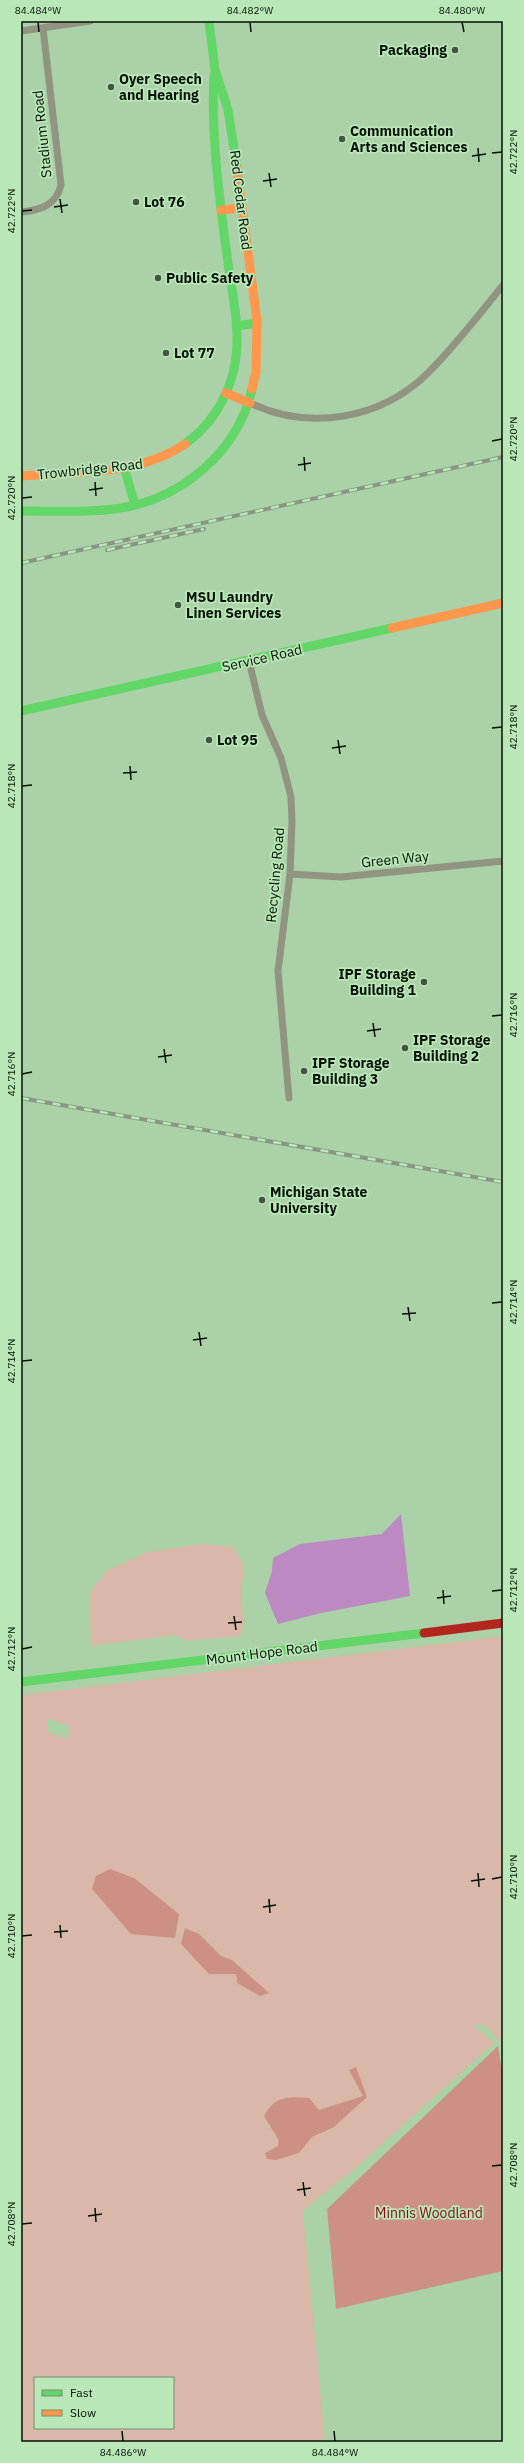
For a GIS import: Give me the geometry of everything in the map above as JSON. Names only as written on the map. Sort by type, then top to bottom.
[{"type":"street","points":[[21,31],[90,21]]},
{"type":"street","name":"Red Cedar Road","points":[[209,21],[215,70],[212,126],[236,326],[236,357],[226,393]]},
{"type":"street","name":"Stadium Road","points":[[21,212],[44,208],[54,200],[61,185],[43,28]]},
{"type":"street","name":"Red Cedar Road","points":[[215,70],[228,110],[233,139],[258,323],[258,355],[250,403]]},
{"type":"street","points":[[221,210],[242,208]]},
{"type":"street","points":[[226,393],[281,415],[308,419],[350,416],[376,406],[403,392],[428,374],[489,304],[503,285]]},
{"type":"street","points":[[236,326],[258,323]]},
{"type":"street","name":"Trowbridge Road","points":[[21,476],[124,467],[156,460],[185,445],[209,422],[226,393]]},
{"type":"street","points":[[21,511],[109,509],[135,505],[172,491],[205,468],[232,438],[250,403]]},
{"type":"street","points":[[124,467],[135,505]]},
{"type":"street","name":"Service Road","points":[[21,710],[249,661],[503,603]]},
{"type":"street","name":"Recycling Road","points":[[249,661],[262,715],[281,758],[289,791],[292,821],[290,874],[278,971],[289,1098]]},
{"type":"street","name":"Green Way","points":[[290,874],[341,877],[503,861]]},
{"type":"street","name":"Mount Hope Road","points":[[21,1682],[503,1623]]},
{"type":"shaded area","name":"Michigan State University","points":[[21,21],[503,21],[503,2442],[21,2442]]},
{"type":"shaded area","points":[[401,1514],[410,1596],[321,1613],[278,1624],[265,1593],[272,1571],[273,1558],[300,1544],[382,1534]]},
{"type":"shaded area","points":[[202,1544],[233,1547],[244,1565],[241,1594],[244,1625],[240,1636],[186,1641],[175,1635],[91,1646],[89,1594],[106,1571],[147,1552]]},
{"type":"shaded area","points":[[503,1636],[503,2046],[485,2025],[472,2024],[494,2043],[350,2173],[303,2210],[325,2442],[21,2442],[21,1695]],"holes":[[[47,1718],[69,1726],[68,1739],[48,1732]]]},
{"type":"green space","points":[[110,1869],[134,1878],[179,1914],[175,1938],[131,1934],[92,1889],[96,1876]]},
{"type":"green space","points":[[185,1928],[199,1934],[221,1956],[232,1960],[269,1993],[260,1996],[237,1983],[237,1977],[235,1974],[209,1974],[181,1944]]},
{"type":"green space","name":"Minnis Woodland","points":[[498,2046],[503,2077],[503,2271],[336,2309],[327,2209]]},
{"type":"green space","points":[[356,2067],[367,2097],[334,2127],[312,2137],[299,2153],[276,2160],[267,2159],[265,2153],[278,2146],[278,2139],[264,2116],[272,2104],[283,2099],[295,2097],[309,2098],[319,2110],[363,2096],[349,2070]]},
{"type":"railway","points":[[21,563],[503,457]]},
{"type":"railway","points":[[107,550],[204,529]]},
{"type":"railway","points":[[21,1098],[503,1182]]},
{"type":"traffic: fast","points":[[209,21],[215,70],[228,110],[237,168]]},
{"type":"traffic: fast","points":[[185,444],[202,430],[215,413],[226,394],[236,359],[236,314],[216,166],[213,98],[214,75]]},
{"type":"traffic: fast","points":[[236,326],[257,323]]},
{"type":"traffic: fast","points":[[21,511],[109,510],[144,503],[166,494],[186,482],[204,468],[221,451],[245,412],[252,389]]},
{"type":"traffic: fast","points":[[124,467],[135,505]]},
{"type":"traffic: fast","points":[[21,711],[392,628]]},
{"type":"traffic: fast","points":[[21,1682],[424,1633]]},
{"type":"traffic: slow","points":[[237,168],[257,321],[256,372],[252,389]]},
{"type":"traffic: slow","points":[[221,210],[242,208]]},
{"type":"traffic: slow","points":[[226,393],[250,403]]},
{"type":"traffic: slow","points":[[21,476],[85,473],[127,467],[147,462],[185,444]]},
{"type":"traffic: slow","points":[[392,628],[503,603]]},
{"type":"traffic: jam","points":[[424,1633],[503,1623]]},
{"type":"place","name":"Packaging","points":[[455,50]]},
{"type":"place","name":"Oyer Speech and Hearing","points":[[111,87]]},
{"type":"place","name":"Communication Arts and Sciences","points":[[342,139]]},
{"type":"place","name":"Lot 76","points":[[136,202]]},
{"type":"place","name":"Public Safety","points":[[158,278]]},
{"type":"place","name":"Lot 77","points":[[166,353]]},
{"type":"place","name":"MSU Laundry Linen Services","points":[[178,605]]},
{"type":"place","name":"Lot 95","points":[[209,740]]},
{"type":"place","name":"IPF Storage Building 1","points":[[424,982]]},
{"type":"place","name":"IPF Storage Building 2","points":[[405,1048]]},
{"type":"place","name":"IPF Storage Building 3","points":[[304,1071]]},
{"type":"place","name":"Michigan State University","points":[[262,1200]]}]
